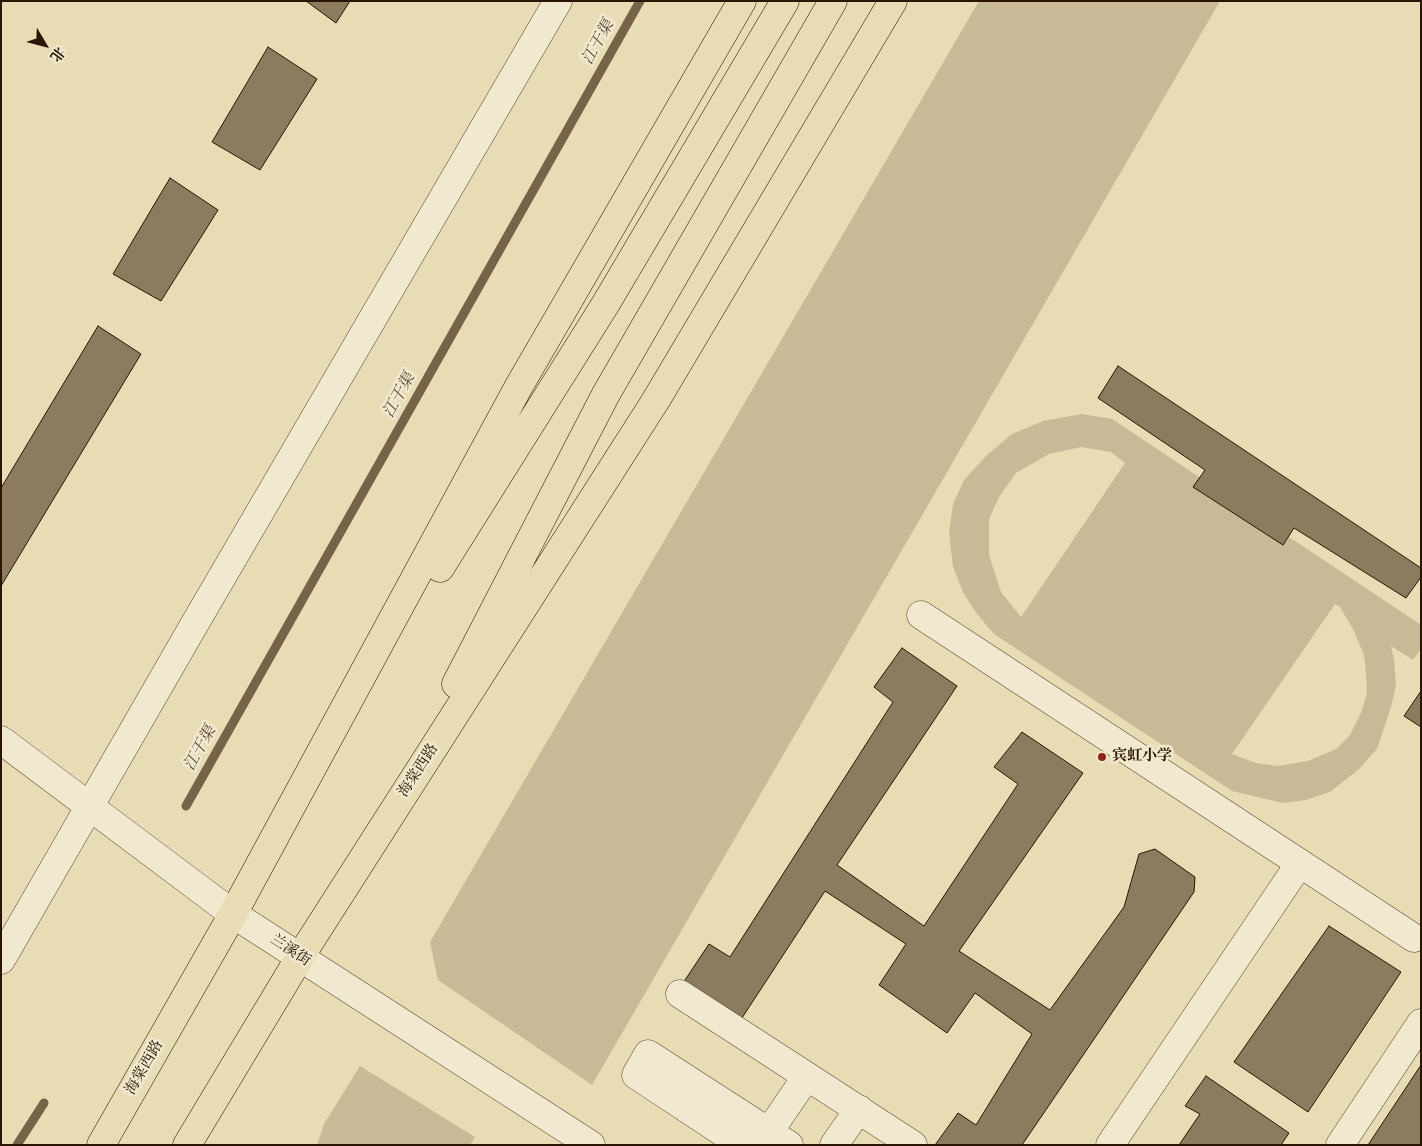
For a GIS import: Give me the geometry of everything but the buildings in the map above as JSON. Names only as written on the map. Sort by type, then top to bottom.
[{"type":"main road","name":"海棠西路","points":[[101,1145],[233,914],[519,386],[742,1]]},
{"type":"main road","points":[[305,781],[605,306],[785,1]]},
{"type":"main road","points":[[375,841],[606,394],[833,1]]},
{"type":"main road","name":"海棠西路","points":[[187,1145],[300,957],[656,400],[893,1]]},
{"type":"street","points":[[1,960],[558,1]]},
{"type":"street","points":[[921,615],[1414,938]]},
{"type":"street","name":"兰溪街","points":[[1,740],[233,914],[591,1145]]},
{"type":"street","points":[[1110,1145],[1300,863]]},
{"type":"street","points":[[680,994],[913,1145]]},
{"type":"street","points":[[1340,1145],[1421,1023]]},
{"type":"street","points":[[742,1145],[636,1075],[648,1054],[772,1140],[806,1076]]},
{"type":"street","points":[[834,1145],[859,1110]]},
{"type":"shaded area","points":[[979,1],[1220,1],[592,1085],[438,980],[430,942]]},
{"type":"shaded area","points":[[1082,414],[1112,419],[1421,625],[1421,649],[1413,660],[1391,646],[1396,685],[1391,707],[1377,749],[1359,769],[1330,792],[1306,800],[1283,803],[1232,791],[994,634],[977,614],[964,594],[953,567],[949,533],[953,504],[964,480],[987,455],[1012,434],[1043,421]],"holes":[[[1081,447],[1111,452],[1125,463],[1021,617],[1001,592],[989,555],[989,519],[999,497],[1016,473],[1049,454]],[[1335,604],[1340,607],[1354,631],[1364,655],[1367,693],[1361,713],[1350,735],[1336,749],[1308,761],[1278,766],[1256,763],[1232,754]]]},
{"type":"shaded area","points":[[360,1066],[475,1137],[470,1145],[317,1145],[324,1124]]},
{"type":"waterway","name":"江干渠","points":[[186,806],[640,1]]},
{"type":"waterway","name":"江干渠","points":[[17,1145],[44,1103]]},
{"type":"place","name":"宾虹小学","points":[[1102,757]]}]
